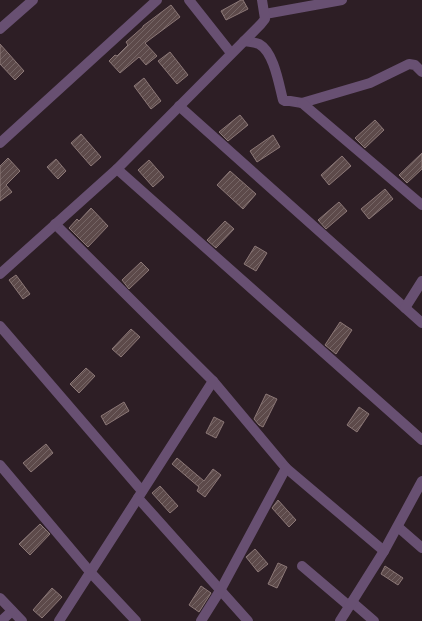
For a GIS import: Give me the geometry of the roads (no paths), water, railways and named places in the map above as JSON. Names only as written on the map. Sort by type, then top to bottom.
[{"type":"street","points":[[0,29],[33,0]]},
{"type":"street","points":[[0,143],[157,0]]},
{"type":"street","points":[[189,0],[231,53]]},
{"type":"street","points":[[0,274],[117,169],[261,24],[265,19],[262,0]]},
{"type":"street","points":[[265,14],[342,0]]},
{"type":"street","points":[[244,41],[260,44],[267,52],[273,62],[284,101],[302,103],[370,83],[409,64],[415,65],[422,72]]},
{"type":"street","points":[[302,103],[422,205]]},
{"type":"street","points":[[179,106],[422,322]]},
{"type":"street","points":[[117,169],[422,440]]},
{"type":"street","points":[[55,224],[213,381],[286,468],[384,551]]},
{"type":"street","points":[[406,308],[422,281]]},
{"type":"street","points":[[0,326],[248,621]]},
{"type":"street","points":[[59,621],[213,381]]},
{"type":"street","points":[[0,466],[91,573],[136,621]]},
{"type":"street","points":[[201,621],[221,589],[286,468]]},
{"type":"street","points":[[340,621],[384,551],[422,481]]},
{"type":"street","points":[[398,527],[422,548]]},
{"type":"street","points":[[302,566],[374,621]]},
{"type":"street","points":[[0,598],[22,621]]},
{"type":"street","points":[[1,621],[12,611]]}]
